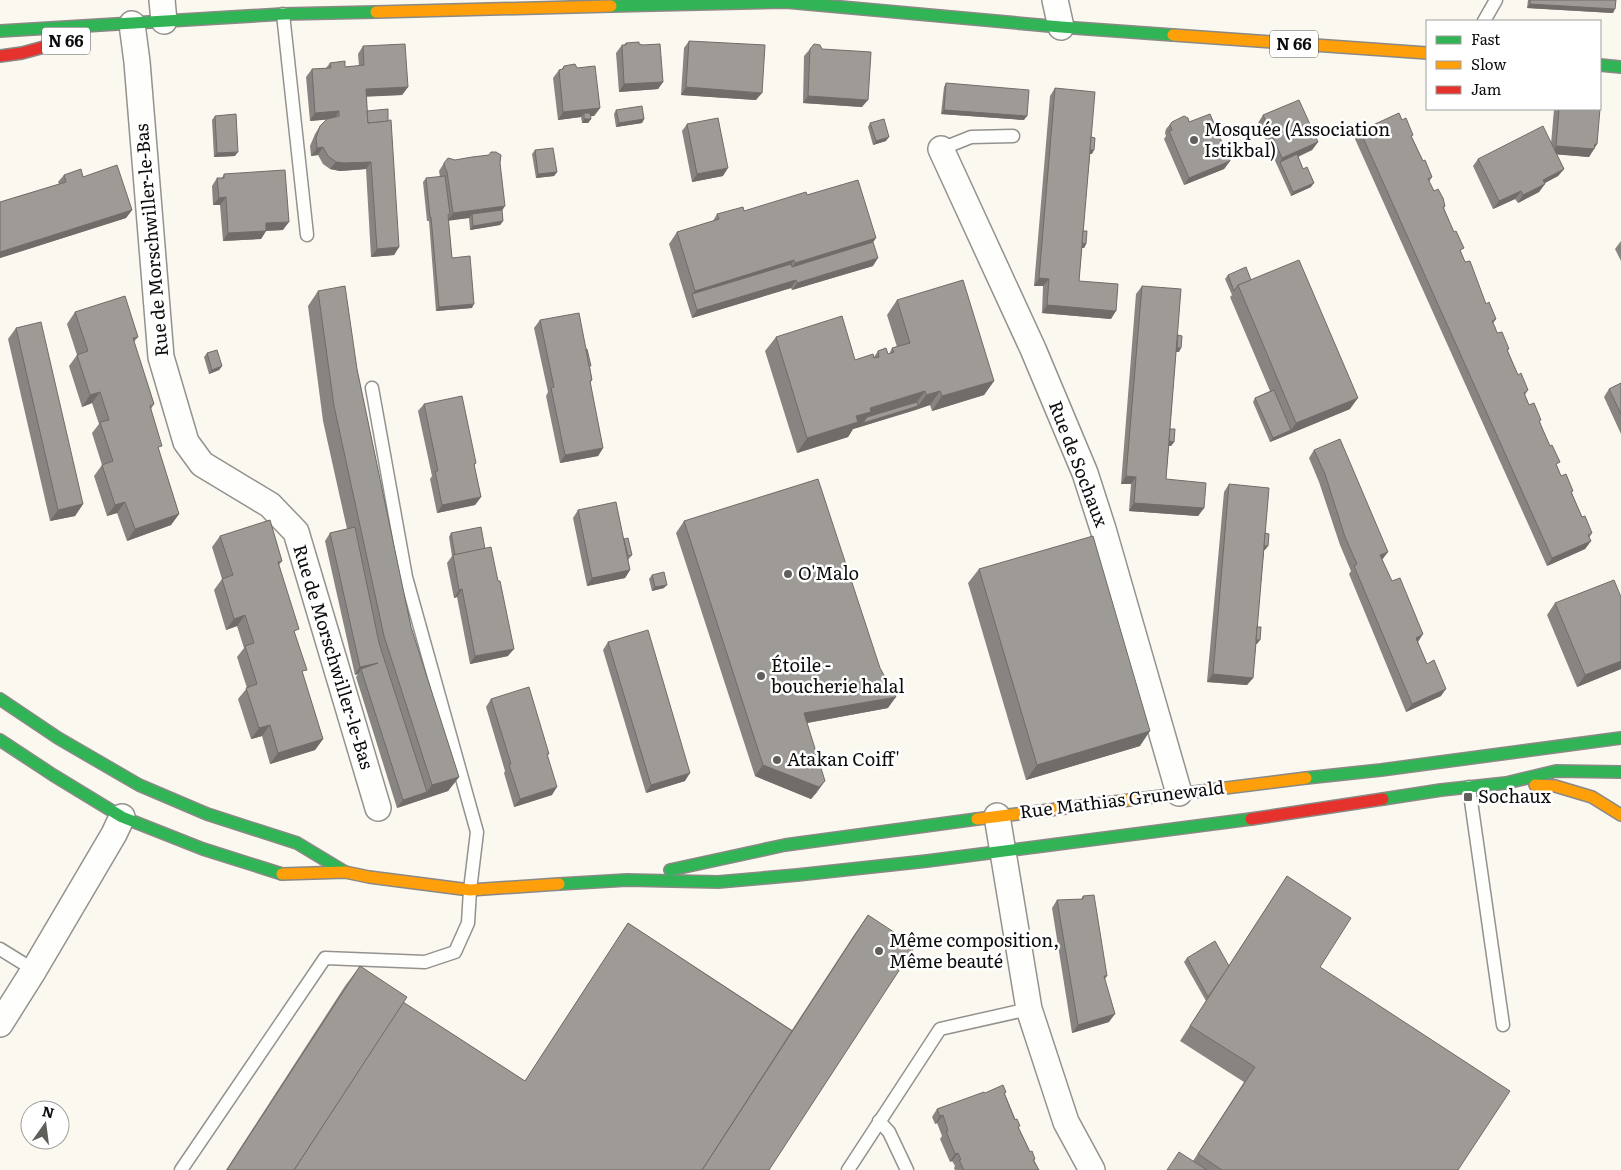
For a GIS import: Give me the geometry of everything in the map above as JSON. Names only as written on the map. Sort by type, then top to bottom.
[{"type":"street","points":[[1055,0],[1061,27]]},
{"type":"street","name":"N 66","points":[[0,56],[22,53],[132,24],[163,10],[283,14],[787,1],[1061,27],[1426,53]]},
{"type":"street","name":"N 66","points":[[0,32],[132,24]]},
{"type":"street","name":"Rue de Morschwiller-le-Bas","points":[[132,24],[161,357],[186,442],[202,464],[270,505],[296,532],[378,808]]},
{"type":"street","points":[[1601,65],[1621,67]]},
{"type":"street","name":"Rue de Sochaux","points":[[941,149],[1033,349],[1085,473],[1179,793]]},
{"type":"street","name":"Rue Mathias Grunewald","points":[[0,699],[137,789],[296,844],[345,872]]},
{"type":"street","name":"Rue Mathias Grunewald","points":[[627,880],[784,845],[997,816],[1381,770],[1621,738]]},
{"type":"street","name":"Rue Mathias Grunewald","points":[[0,740],[52,775],[124,813],[204,849],[284,875],[345,872],[369,877],[470,890],[627,880],[718,882],[908,863],[1506,783],[1556,771],[1621,772]]},
{"type":"street","name":"Rue Mathias Grunewald","points":[[1506,783],[1555,786],[1592,797],[1621,815]]},
{"type":"street","points":[[0,1024],[114,834],[124,813]]},
{"type":"street","points":[[997,816],[1029,1009],[1066,1122],[1092,1170]]},
{"type":"lane","points":[[1485,20],[1496,0]]},
{"type":"lane","points":[[283,14],[307,235]]},
{"type":"lane","points":[[941,149],[971,137],[1013,136]]},
{"type":"lane","points":[[181,1170],[325,958],[425,962],[455,952],[468,923],[470,890],[478,832],[406,577],[372,388]]},
{"type":"lane","points":[[1470,787],[1503,1025]]},
{"type":"lane","points":[[0,949],[34,970]]},
{"type":"lane","points":[[848,1170],[940,1029],[1029,1009]]},
{"type":"lane","points":[[879,1121],[889,1132],[907,1170]]},
{"type":"building","points":[[1530,0],[1616,0],[1615,9],[1530,4]]},
{"type":"building","points":[[689,41],[765,45],[762,93],[686,87]]},
{"type":"building","points":[[639,42],[639,44],[643,45],[660,44],[663,82],[624,84],[622,45]]},
{"type":"building","points":[[405,44],[408,87],[366,89],[368,123],[391,120],[399,247],[377,249],[371,162],[336,162],[328,156],[323,147],[317,148],[316,138],[320,126],[327,119],[339,116],[339,111],[315,113],[312,69],[331,68],[330,63],[345,61],[345,67],[364,65],[363,46]]},
{"type":"building","points":[[814,44],[820,45],[822,49],[871,52],[868,100],[808,96],[810,49]]},
{"type":"building","points":[[575,64],[577,68],[595,66],[600,108],[563,112],[559,70],[563,69],[564,66]]},
{"type":"building","points":[[946,83],[1029,90],[1027,116],[944,110]]},
{"type":"building","points":[[1055,88],[1095,92],[1079,281],[1118,284],[1116,311],[1047,305],[1049,279],[1039,278]]},
{"type":"building","points":[[1299,100],[1318,142],[1282,158],[1263,115]]},
{"type":"building","points":[[642,106],[644,119],[619,123],[616,110]]},
{"type":"building","points":[[388,109],[388,121],[368,123],[367,111]]},
{"type":"building","points":[[1559,110],[1600,110],[1597,144],[1595,144],[1594,149],[1556,146]]},
{"type":"building","points":[[584,113],[590,113],[591,119],[584,119]]},
{"type":"building","points":[[1399,113],[1402,120],[1406,118],[1413,135],[1411,136],[1423,161],[1425,160],[1432,177],[1428,179],[1434,191],[1438,189],[1443,198],[1445,206],[1443,207],[1454,232],[1456,231],[1464,248],[1460,250],[1465,262],[1470,261],[1486,304],[1489,302],[1496,319],[1492,321],[1497,333],[1502,332],[1509,349],[1507,350],[1518,375],[1521,373],[1528,390],[1524,393],[1529,405],[1534,403],[1541,420],[1539,421],[1550,446],[1552,445],[1560,462],[1556,464],[1561,476],[1566,474],[1573,491],[1571,492],[1582,517],[1585,516],[1592,533],[1588,535],[1591,541],[1552,558],[1360,131]]},
{"type":"building","points":[[236,114],[238,152],[217,153],[215,116]]},
{"type":"building","points":[[1210,114],[1230,161],[1189,178],[1169,131],[1172,130],[1170,125],[1184,116],[1188,118],[1189,122]]},
{"type":"building","points":[[718,118],[728,168],[697,174],[687,124]]},
{"type":"building","points":[[884,119],[889,137],[876,141],[870,123]]},
{"type":"building","points":[[1543,126],[1564,169],[1543,180],[1545,184],[1523,195],[1521,191],[1499,201],[1478,159]]},
{"type":"building","points":[[1091,137],[1095,138],[1094,150],[1090,150]]},
{"type":"building","points":[[553,148],[557,172],[538,174],[535,150]]},
{"type":"building","points":[[491,152],[501,155],[500,163],[505,206],[453,213],[444,163],[448,158],[455,160],[489,155]]},
{"type":"building","points":[[1297,154],[1303,169],[1307,167],[1314,183],[1293,192],[1280,162]]},
{"type":"building","points":[[117,165],[132,210],[0,252],[0,202],[66,182],[64,175],[81,169],[83,177]]},
{"type":"building","points":[[285,170],[289,222],[266,223],[266,231],[228,233],[226,197],[219,198],[217,178],[224,178],[224,174]]},
{"type":"building","points":[[445,176],[450,214],[448,215],[452,258],[470,256],[474,304],[439,307],[426,178]]},
{"type":"building","points":[[858,180],[876,238],[795,263],[794,260],[695,291],[677,232],[719,219],[717,214],[743,207],[744,211],[806,192],[807,195]]},
{"type":"building","points":[[502,210],[503,221],[473,226],[472,214]]},
{"type":"building","points":[[1083,231],[1087,231],[1086,244],[1082,243]]},
{"type":"building","points":[[873,242],[878,258],[797,283],[796,280],[697,310],[692,294],[791,264],[792,267]]},
{"type":"building","points":[[1299,260],[1358,398],[1296,423],[1238,285]]},
{"type":"building","points":[[1246,267],[1251,280],[1238,285],[1234,291],[1228,275]]},
{"type":"building","points":[[963,280],[994,381],[942,396],[940,391],[926,395],[925,391],[870,408],[871,412],[856,416],[858,422],[807,438],[776,337],[842,316],[855,360],[873,354],[874,358],[879,357],[878,351],[886,348],[888,354],[894,352],[892,348],[910,343],[897,300]]},
{"type":"building","points":[[345,286],[357,369],[411,627],[459,777],[432,785],[384,636],[334,406],[318,291]]},
{"type":"building","points":[[1142,286],[1181,289],[1166,479],[1206,483],[1204,508],[1134,503],[1136,477],[1126,476]]},
{"type":"building","points":[[125,296],[138,337],[133,338],[154,404],[150,406],[162,446],[158,447],[179,514],[135,529],[125,502],[115,505],[102,465],[113,461],[100,422],[109,420],[100,392],[90,395],[77,355],[88,351],[75,312]]},
{"type":"building","points":[[579,313],[603,448],[565,455],[551,388],[554,387],[540,320]]},
{"type":"building","points":[[41,322],[83,504],[58,510],[16,328]]},
{"type":"building","points":[[1178,335],[1182,336],[1181,348],[1177,348]]},
{"type":"building","points":[[587,349],[591,366],[589,366]]},
{"type":"building","points":[[217,350],[222,366],[212,370],[207,353]]},
{"type":"building","points":[[1621,383],[1621,414],[1609,389]]},
{"type":"building","points":[[1274,390],[1291,430],[1273,438],[1255,398]]},
{"type":"building","points":[[462,396],[481,497],[442,505],[435,471],[438,471],[424,404]]},
{"type":"building","points":[[917,402],[918,406],[863,423],[867,417]]},
{"type":"building","points":[[1170,429],[1175,429],[1174,442],[1169,441]]},
{"type":"building","points":[[1340,439],[1388,552],[1380,555],[1392,581],[1400,578],[1423,634],[1416,638],[1427,664],[1434,660],[1446,689],[1412,704],[1354,566],[1357,564],[1345,537],[1325,474],[1314,450]]},
{"type":"building","points":[[818,479],[880,668],[896,697],[804,713],[825,781],[819,787],[763,765],[684,521]]},
{"type":"building","points":[[1229,484],[1269,488],[1253,678],[1213,674]]},
{"type":"building","points":[[616,502],[630,570],[592,578],[578,510]]},
{"type":"building","points":[[270,520],[282,561],[278,562],[299,629],[294,631],[307,670],[302,671],[323,739],[278,753],[270,725],[259,728],[246,688],[257,684],[245,646],[254,643],[245,615],[234,619],[222,579],[233,575],[220,536]]},
{"type":"building","points":[[355,527],[379,643],[427,792],[403,800],[361,669],[378,663],[360,667],[330,533]]},
{"type":"building","points":[[481,527],[485,549],[455,555],[451,533]]},
{"type":"building","points":[[1265,533],[1269,534],[1268,546],[1264,546]]},
{"type":"building","points":[[1093,536],[1150,731],[1037,765],[979,569]]},
{"type":"building","points":[[628,538],[632,555],[628,556],[624,539]]},
{"type":"building","points":[[491,547],[514,649],[475,656],[462,589],[459,590],[453,555]]},
{"type":"building","points":[[664,572],[667,585],[655,587],[652,575]]},
{"type":"building","points":[[1614,580],[1621,597],[1621,661],[1585,675],[1555,603]]},
{"type":"building","points":[[1257,627],[1261,627],[1260,640],[1256,640]]},
{"type":"building","points":[[648,630],[690,773],[651,785],[608,642]]},
{"type":"building","points":[[529,687],[557,787],[520,799],[491,699]]},
{"type":"building","points":[[1287,876],[1351,918],[1320,967],[1510,1091],[1458,1170],[1222,1170],[1198,1154],[1255,1067],[1190,1026]]},
{"type":"building","points":[[1094,895],[1107,976],[1104,976],[1115,1014],[1078,1025],[1057,900],[1083,899],[1083,896]]},
{"type":"building","points":[[868,915],[915,946],[769,1170],[702,1170]]},
{"type":"building","points":[[628,923],[792,1031],[702,1170],[294,1170],[403,1002],[525,1081]]},
{"type":"building","points":[[1215,941],[1229,966],[1208,997],[1187,958]]},
{"type":"building","points":[[360,966],[407,997],[294,1170],[227,1170]]},
{"type":"building","points":[[1003,1085],[1006,1092],[1004,1093],[1015,1120],[1017,1119],[1020,1126],[1018,1127],[1030,1152],[1032,1151],[1035,1159],[1033,1160],[1039,1170],[964,1170],[958,1153],[955,1154],[946,1131],[948,1131],[943,1115],[940,1116],[937,1109]]},
{"type":"building","points":[[1179,1152],[1207,1170],[1167,1170]]},
{"type":"traffic: fast","points":[[611,6],[786,2],[1061,27],[1173,35]]},
{"type":"traffic: fast","points":[[0,31],[283,14],[376,12]]},
{"type":"traffic: fast","points":[[1601,65],[1621,67]]},
{"type":"traffic: fast","points":[[0,699],[58,738],[139,785],[207,814],[297,843],[345,872]]},
{"type":"traffic: fast","points":[[1306,778],[1381,770],[1621,738]]},
{"type":"traffic: fast","points":[[0,740],[122,817],[203,849],[282,874]]},
{"type":"traffic: fast","points":[[1383,799],[1506,783],[1556,771],[1621,772]]},
{"type":"traffic: fast","points":[[670,870],[785,845],[977,819]]},
{"type":"traffic: fast","points":[[559,884],[627,880],[718,882],[797,875],[927,861],[1251,819]]},
{"type":"traffic: slow","points":[[376,12],[611,6]]},
{"type":"traffic: slow","points":[[1173,35],[1426,53]]},
{"type":"traffic: slow","points":[[977,819],[1306,778]]},
{"type":"traffic: slow","points":[[1535,785],[1555,786],[1592,797],[1621,815]]},
{"type":"traffic: slow","points":[[282,874],[345,872],[369,877],[470,890],[559,884]]},
{"type":"traffic: jam","points":[[0,56],[22,53],[77,38]]},
{"type":"traffic: jam","points":[[1251,819],[1383,799]]},
{"type":"place","name":"Mosquée (Association Istikbal)","points":[[1194,140]]},
{"type":"place","name":"O'Malo","points":[[788,574]]},
{"type":"place","name":"Étoile - boucherie halal","points":[[761,676]]},
{"type":"place","name":"Atakan Coiff'","points":[[777,760]]},
{"type":"place","name":"Sochaux","points":[[1468,797]]},
{"type":"place","name":"Même composition, Même beauté","points":[[879,951]]}]
